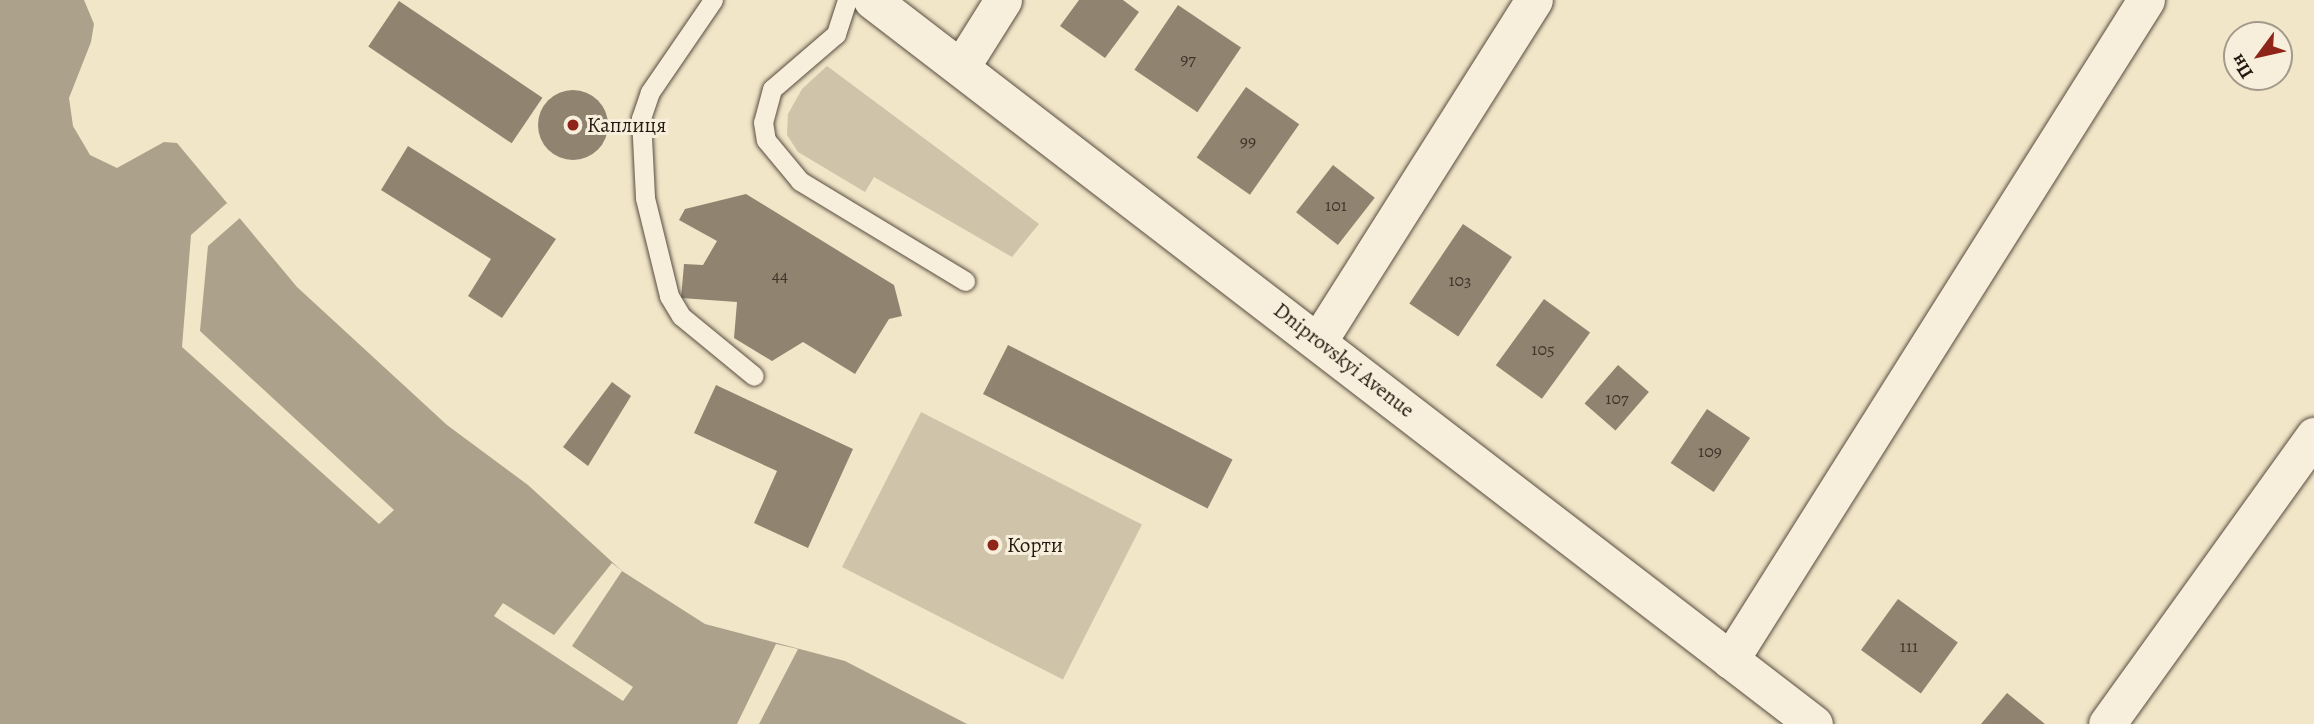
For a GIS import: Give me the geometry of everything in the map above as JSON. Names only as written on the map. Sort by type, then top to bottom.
[{"type":"street","name":"Dniprovskyi Avenue","points":[[872,0],[1319,340],[1814,724]]},
{"type":"street","points":[[961,67],[1003,0]]},
{"type":"street","points":[[1319,340],[1534,0]]},
{"type":"street","points":[[1730,660],[2146,0]]},
{"type":"street","points":[[2107,724],[2314,436]]},
{"type":"lane","points":[[713,0],[650,92],[641,118],[645,198],[669,296],[681,316],[754,376]]},
{"type":"lane","points":[[847,0],[836,34],[772,89],[763,122],[766,140],[800,181],[965,281]]},
{"type":"shaded area","points":[[0,0],[84,0],[94,24],[91,42],[69,98],[73,126],[90,155],[117,168],[164,142],[177,143],[297,287],[447,425],[528,485],[622,571],[705,624],[845,661],[967,724],[0,724]]},
{"type":"shaded area","points":[[827,66],[1039,224],[1012,257],[874,177],[865,192],[798,152],[787,135],[788,114],[802,89]]},
{"type":"shaded area","name":"Корти","points":[[921,412],[1142,525],[1063,680],[842,567]]},
{"type":"pier","points":[[227,203],[241,217],[208,246],[200,331],[394,510],[379,524],[182,347],[191,235]]},
{"type":"pier","points":[[612,563],[622,571],[572,646],[633,687],[623,701],[494,616],[503,603],[554,635]]},
{"type":"pier","points":[[776,644],[798,649],[759,724],[737,724]]},
{"type":"building","points":[[1079,0],[1123,0],[1139,12],[1105,58],[1060,26]]},
{"type":"building","points":[[399,1],[542,98],[512,143],[368,47]]},
{"type":"building","points":[[1178,5],[1241,47],[1197,112],[1134,70]]},
{"type":"building","points":[[1246,87],[1299,124],[1250,195],[1197,157]]},
{"type":"building","name":"Каплиця","points":[[573,90],[598,100],[608,125],[598,150],[573,160],[548,150],[538,125],[548,100]]},
{"type":"building","points":[[408,146],[556,239],[502,318],[468,296],[491,259],[381,190]]},
{"type":"building","points":[[1333,165],[1375,198],[1338,245],[1296,212]]},
{"type":"building","points":[[746,194],[894,285],[902,316],[889,319],[855,374],[803,342],[772,361],[734,338],[737,302],[681,298],[684,264],[703,265],[717,241],[679,220],[685,209]]},
{"type":"building","points":[[1463,224],[1512,257],[1458,337],[1409,304]]},
{"type":"building","points":[[1544,299],[1590,333],[1542,399],[1496,365]]},
{"type":"building","points":[[1008,345],[1233,459],[1208,508],[983,394]]},
{"type":"building","points":[[1618,365],[1649,392],[1615,430],[1585,403]]},
{"type":"building","points":[[612,382],[631,396],[588,466],[563,447]]},
{"type":"building","points":[[716,385],[853,449],[808,548],[754,523],[777,471],[694,433]]},
{"type":"building","points":[[1707,409],[1750,438],[1714,492],[1671,463]]},
{"type":"building","points":[[1898,599],[1958,642],[1921,693],[1861,650]]},
{"type":"building","points":[[2007,693],[2045,724],[1981,724]]},
{"type":"place","name":"Каплиця","points":[[573,125]]},
{"type":"place","name":"Корти","points":[[993,545]]}]
